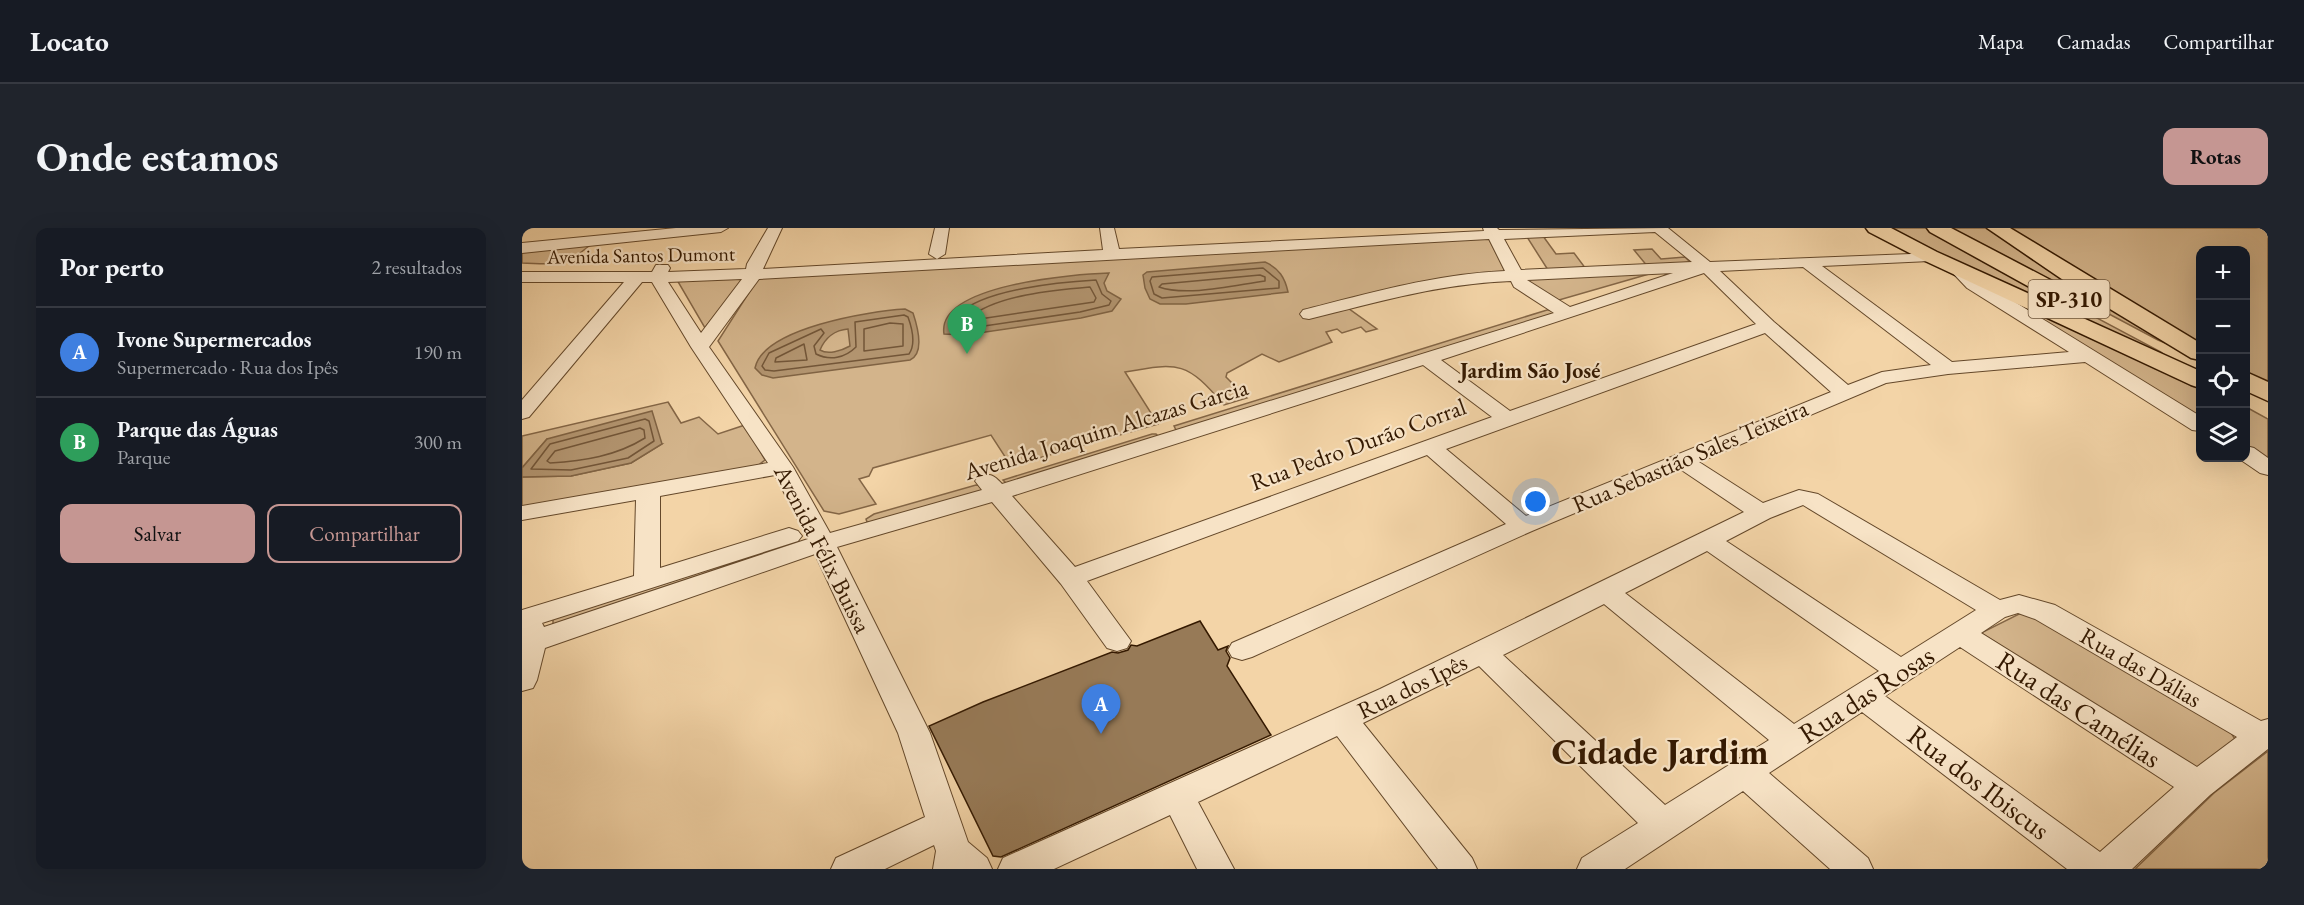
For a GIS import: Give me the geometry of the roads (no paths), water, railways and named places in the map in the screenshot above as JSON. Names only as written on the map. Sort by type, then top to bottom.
[{"type":"main road","points":[[1876,228],[1957,269],[2196,378]]},
{"type":"main road","name":"SP-310","points":[[1938,228],[2196,367]]},
{"type":"main road","points":[[1997,228],[2196,351]]},
{"type":"main road","points":[[2250,382],[2268,393]]},
{"type":"main road","points":[[2250,395],[2268,406]]},
{"type":"main road","points":[[2250,406],[2268,415]]},
{"type":"street","points":[[573,267],[612,228]]},
{"type":"street","points":[[522,248],[721,228]]},
{"type":"street","points":[[700,347],[754,269],[776,228]]},
{"type":"street","points":[[937,254],[942,228]]},
{"type":"street","points":[[1107,228],[1110,251]]},
{"type":"street","name":"Avenida Santos Dumont","points":[[522,266],[659,273],[1110,251],[1270,238],[1652,228]]},
{"type":"street","points":[[1659,228],[1707,267],[1768,326],[1844,392]]},
{"type":"street","points":[[1493,231],[1520,283],[1561,310]]},
{"type":"street","name":"Avenida Santos Dumont","points":[[807,266],[937,254],[1110,251]]},
{"type":"street","points":[[1309,314],[1413,287],[1466,278],[1930,256]]},
{"type":"street","points":[[1807,262],[1948,368]]},
{"type":"street","name":"Avenida Joaquim Alcazas Garcia","points":[[1164,433],[1426,359],[1682,267]]},
{"type":"street","name":"Avenida Joaquim Alcazas Garcia","points":[[528,631],[647,582],[991,486],[1707,267]]},
{"type":"street","points":[[1957,269],[1973,284],[2196,423]]},
{"type":"street","name":"Avenida Santos Dumont","points":[[522,277],[637,277],[659,273]]},
{"type":"street","name":"Avenida Félix Buissa","points":[[659,273],[700,347],[782,467],[819,535],[914,733],[956,853]]},
{"type":"street","points":[[522,413],[637,277]]},
{"type":"street","name":"Rua Pedro Durão Corral","points":[[1070,578],[1506,418],[1768,326]]},
{"type":"street","name":"Rua Sebastião Sales Teixeira","points":[[1242,650],[1523,526],[1882,378],[1948,368],[2089,357]]},
{"type":"street","points":[[1426,359],[1506,418]]},
{"type":"street","points":[[1431,447],[1523,526]]},
{"type":"street","points":[[2250,456],[2268,468]]},
{"type":"street","points":[[1681,460],[1761,513]]},
{"type":"street","points":[[522,513],[782,467]]},
{"type":"street","points":[[991,486],[1070,578],[1117,641]]},
{"type":"street","points":[[647,582],[648,491]]},
{"type":"street","name":"Rua dos Ipês","points":[[1016,869],[1178,797],[1482,652],[1761,513],[1804,497]]},
{"type":"street","name":"Rua das Dálias","points":[[1804,497],[2007,607],[2045,612],[2265,733]]},
{"type":"street","name":"Avenida Joaquim Alcazas Garcia","points":[[528,631],[819,535]]},
{"type":"street","points":[[1708,540],[1901,671]]},
{"type":"street","points":[[1605,591],[1793,741]]},
{"type":"street","name":"Rua das Rosas","points":[[1602,867],[1960,633],[2007,607]]},
{"type":"street","points":[[522,680],[528,631]]},
{"type":"street","name":"Rua das Camélias","points":[[1960,633],[2198,785]]},
{"type":"street","points":[[1482,652],[1663,825]]},
{"type":"street","name":"Rua dos Ibiscus","points":[[1863,696],[2095,869]]},
{"type":"street","points":[[1342,719],[1458,869]]},
{"type":"street","points":[[2107,869],[2198,785],[2265,733]]},
{"type":"street","points":[[1745,772],[1855,869]]},
{"type":"street","points":[[1178,797],[1216,869]]},
{"type":"street","points":[[849,869],[956,853]]},
{"type":"water","points":[[1265,262],[1281,274],[1288,292],[1186,304],[1160,304],[1150,299],[1145,288],[1143,275],[1147,272]]},
{"type":"water","points":[[1109,273],[1104,283],[1107,291],[1121,299],[1112,311],[1081,318],[965,335],[944,334],[948,317],[962,304],[985,293],[1041,280]]},
{"type":"water","points":[[905,309],[913,313],[919,345],[915,356],[910,360],[773,378],[762,375],[755,368],[762,354],[777,342],[797,332],[844,318]],"holes":[[[848,329],[850,346],[835,352],[820,350],[831,335]]]},
{"type":"water","points":[[652,411],[662,444],[631,463],[571,476],[522,477],[522,468],[547,439]]},
{"type":"place","name":"Parque das Águas","points":[[967,354]]},
{"type":"place","name":"Ivone Supermercados","points":[[1101,734]]},
{"type":"district","name":"Jardim São José","points":[[1530,370]]},
{"type":"district","name":"Cidade Jardim","points":[[1660,751]]}]
